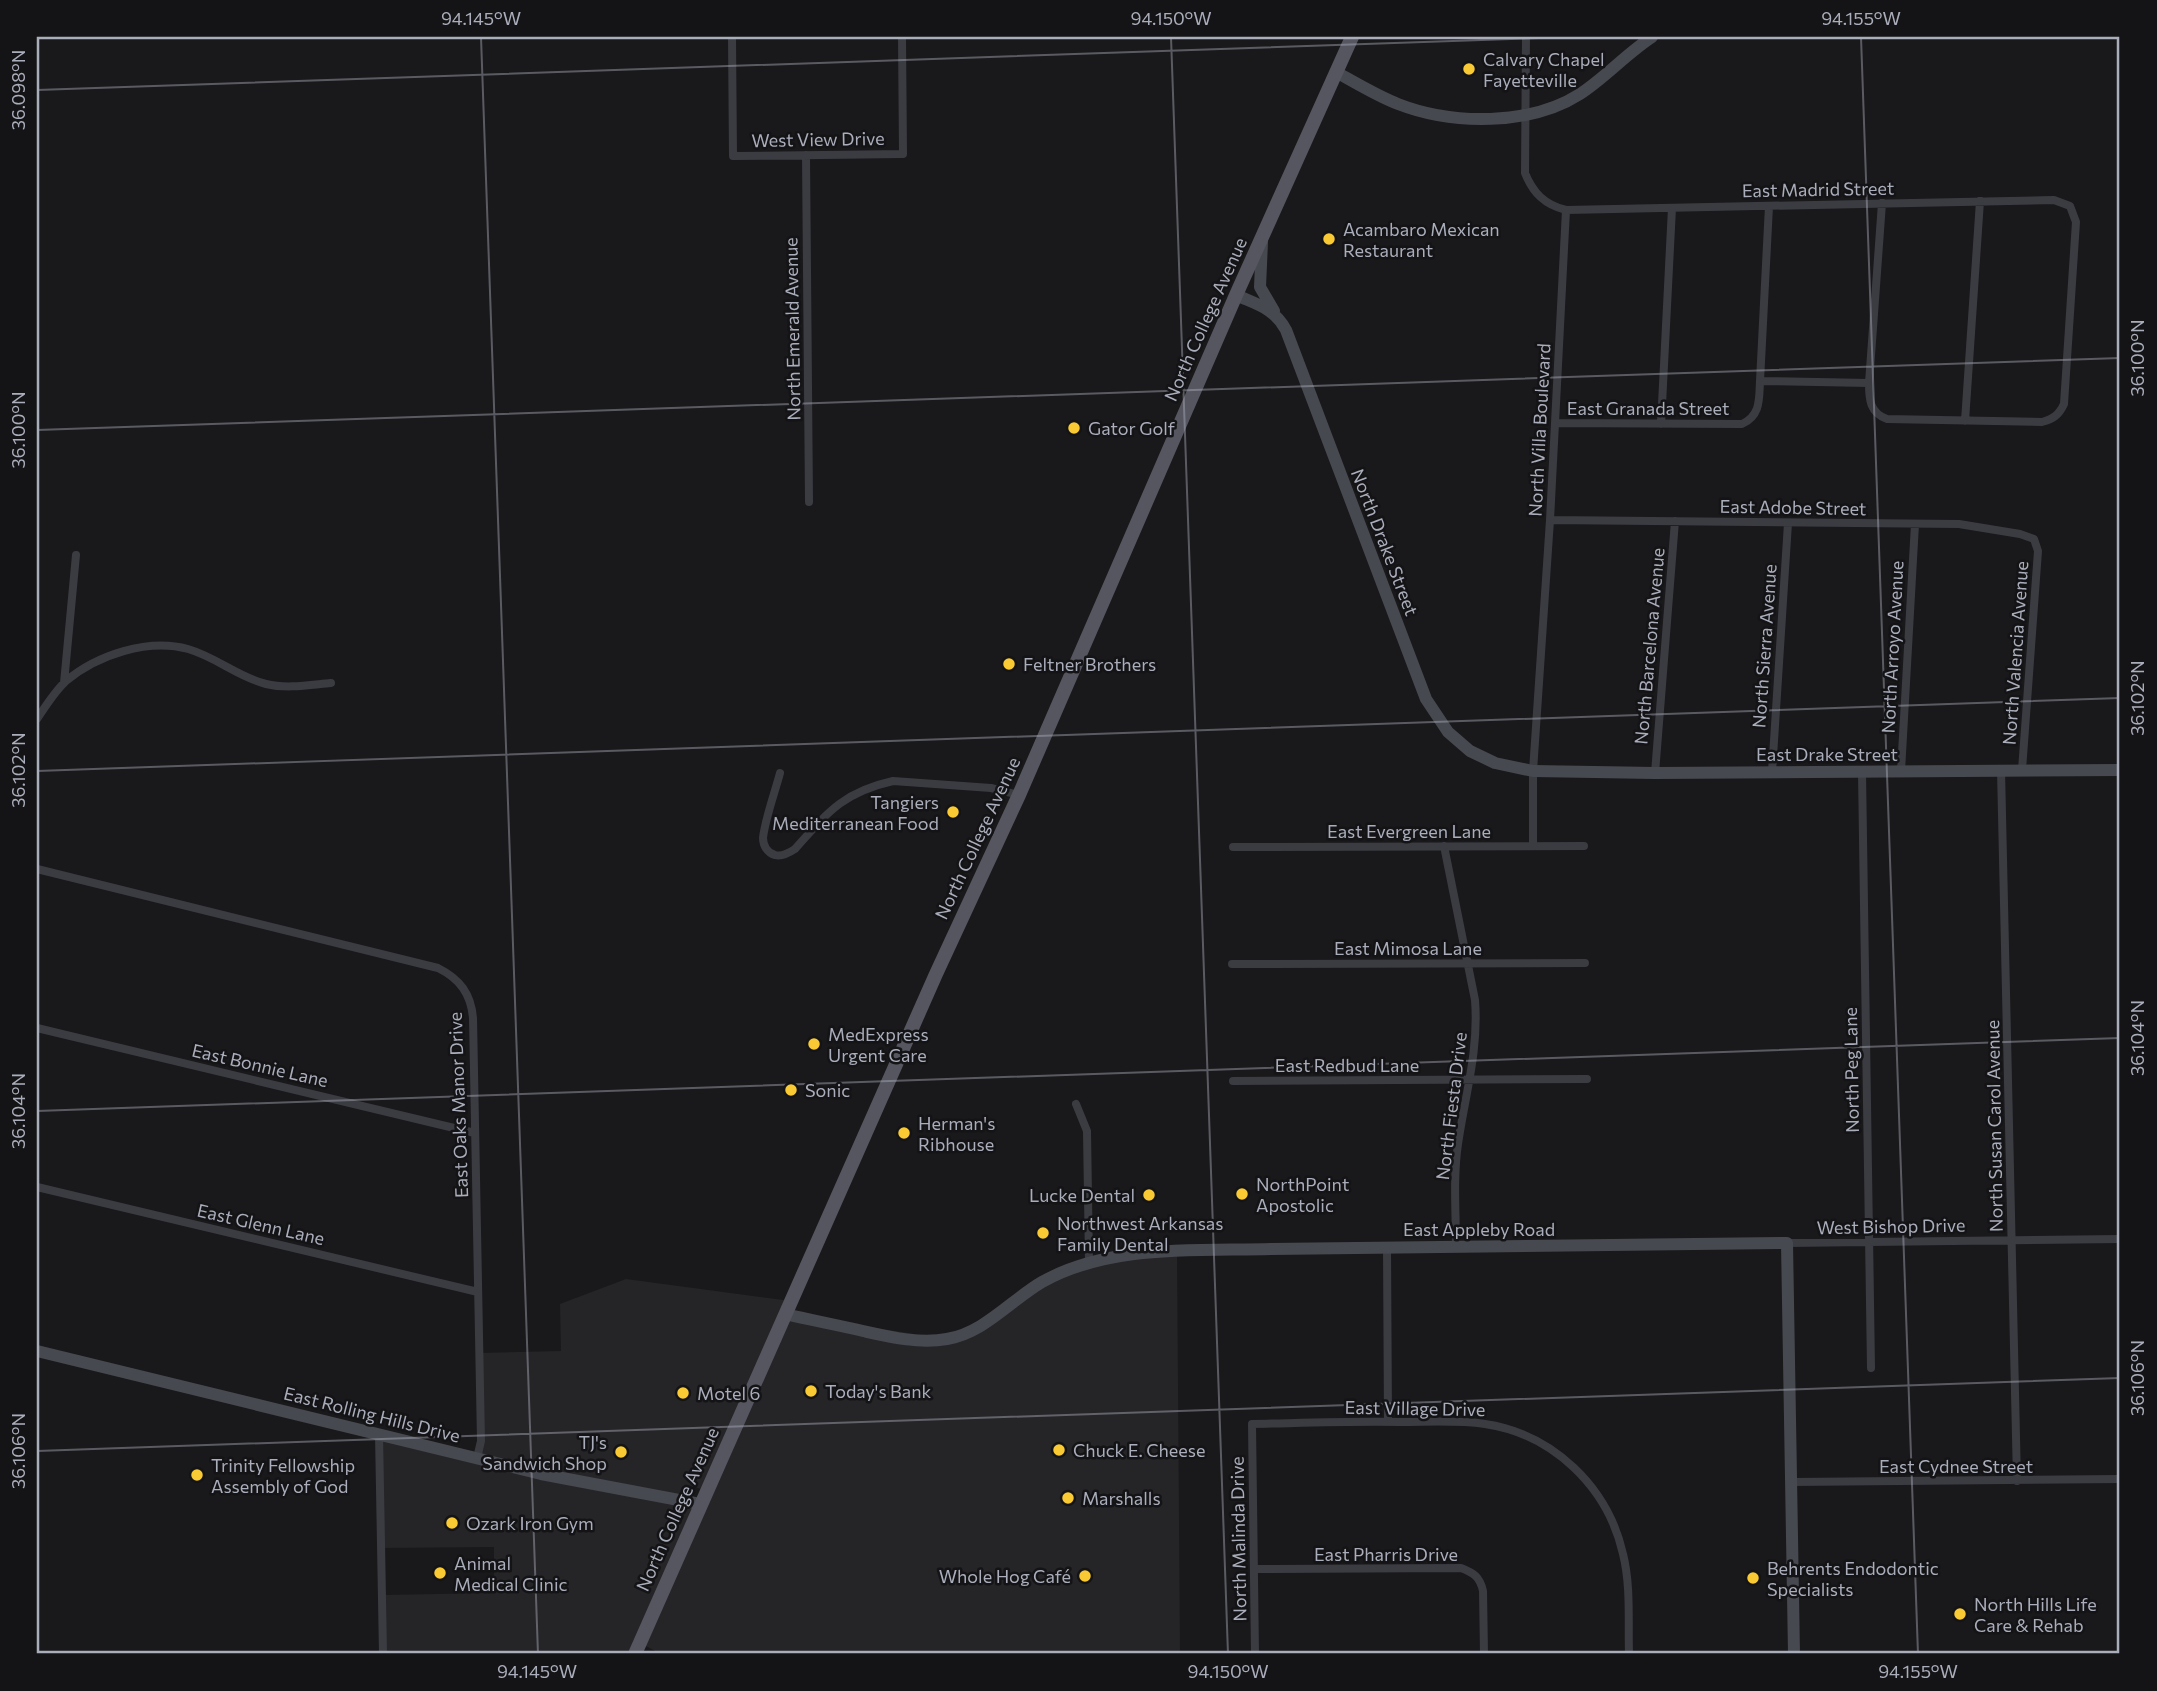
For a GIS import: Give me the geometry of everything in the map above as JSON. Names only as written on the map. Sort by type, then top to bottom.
[{"type":"main road","name":"North College Avenue","points":[[635,1654],[936,974],[1019,795],[1236,295],[1352,37]]},
{"type":"street","name":"West View Drive","points":[[732,37],[733,156],[903,154],[902,37]]},
{"type":"street","points":[[1526,37],[1524,164],[1528,181],[1540,197],[1547,204],[1566,210]]},
{"type":"street","points":[[1336,72],[1397,104],[1440,116],[1489,119],[1555,106],[1580,94],[1652,37]]},
{"type":"street","name":"North Emerald Avenue","points":[[806,155],[810,502]]},
{"type":"street","name":"East Madrid Street","points":[[1566,210],[2054,200],[2070,206],[2076,222],[2064,404],[2057,416],[2042,422],[1965,421]]},
{"type":"street","points":[[1882,203],[1869,383],[1870,404],[1880,417],[1887,419],[1965,421],[1980,201]]},
{"type":"street","points":[[1769,206],[1760,381],[1869,383]]},
{"type":"street","points":[[1661,424],[1672,208]]},
{"type":"street","name":"North Villa Boulevard","points":[[1533,846],[1533,771],[1556,424],[1566,210]]},
{"type":"street","name":"North Drake Street","points":[[1262,238],[1260,287],[1286,330],[1420,685],[1433,712],[1448,732],[1476,754],[1495,763],[1533,771]]},
{"type":"street","points":[[1236,295],[1276,314]]},
{"type":"street","name":"East Granada Street","points":[[1556,424],[1742,424],[1756,413],[1760,381]]},
{"type":"street","name":"East Adobe Street","points":[[1550,520],[1973,526],[2034,539]]},
{"type":"street","name":"North Barcelona Avenue","points":[[1655,773],[1675,522]]},
{"type":"street","name":"North Sierra Avenue","points":[[1772,772],[1788,523]]},
{"type":"street","name":"North Arroyo Avenue","points":[[1901,771],[1914,524]]},
{"type":"street","name":"North Valencia Avenue","points":[[2022,770],[2038,551],[2034,539]]},
{"type":"street","points":[[64,683],[76,555]]},
{"type":"street","points":[[37,719],[64,683],[101,659],[141,648],[185,648],[209,656],[249,679],[269,685],[288,687],[331,683]]},
{"type":"street","name":"East Drake Street","points":[[1533,771],[1655,773],[2120,770]]},
{"type":"street","name":"North Susan Carol Avenue","points":[[2001,771],[2017,1481]]},
{"type":"street","name":"North Peg Lane","points":[[1862,772],[1871,1368]]},
{"type":"street","points":[[780,773],[763,838],[768,851],[780,856],[795,849],[830,810],[877,785],[893,781],[991,788],[1019,795]]},
{"type":"street","name":"North Fiesta Drive","points":[[1444,846],[1475,1000],[1477,1032],[1456,1158],[1456,1247]]},
{"type":"street","name":"East Evergreen Lane","points":[[1234,847],[1584,846]]},
{"type":"street","name":"East Oaks Manor Drive","points":[[37,869],[438,968],[448,973],[465,989],[472,1009],[481,1441],[477,1458]]},
{"type":"street","name":"East Mimosa Lane","points":[[1232,964],[1584,962]]},
{"type":"street","name":"East Bonnie Lane","points":[[37,1028],[475,1133]]},
{"type":"street","name":"East Redbud Lane","points":[[1233,1081],[1587,1079]]},
{"type":"street","points":[[1076,1104],[1087,1131],[1089,1262]]},
{"type":"street","name":"East Glenn Lane","points":[[37,1187],[478,1292]]},
{"type":"street","name":"West Bishop Drive","points":[[1787,1243],[2120,1239]]},
{"type":"street","points":[[1787,1243],[1794,1654]]},
{"type":"street","name":"East Appleby Road","points":[[785,1314],[902,1339],[947,1339],[970,1332],[1042,1282],[1089,1262],[1161,1252],[1787,1243]]},
{"type":"street","points":[[1387,1247],[1388,1422]]},
{"type":"street","name":"East Rolling Hills Drive","points":[[37,1351],[541,1474],[700,1504]]},
{"type":"street","name":"East Village Drive","points":[[1252,1424],[1466,1422],[1504,1428],[1536,1440],[1569,1462],[1600,1499],[1619,1538],[1626,1571],[1629,1654]]},
{"type":"street","name":"North Malinda Drive","points":[[1252,1424],[1255,1654]]},
{"type":"street","points":[[379,1434],[383,1654]]},
{"type":"street","name":"East Cydnee Street","points":[[1792,1482],[2120,1479]]},
{"type":"street","name":"East Pharris Drive","points":[[1255,1569],[1461,1568],[1474,1573],[1481,1583],[1484,1654]]},
{"type":"shaded area","points":[[1177,1252],[1180,1654],[661,1654],[640,1643],[635,1654],[383,1654],[382,1595],[494,1593],[494,1547],[381,1548],[379,1434],[477,1458],[481,1441],[479,1353],[561,1351],[560,1304],[626,1279],[791,1301],[785,1314],[947,1339],[1089,1262]],"holes":[[[689,1486],[706,1490],[700,1504],[682,1500]]]},
{"type":"place","name":"Calvary Chapel Fayetteville","points":[[1469,69]]},
{"type":"place","name":"Acambaro Mexican Restaurant","points":[[1329,239]]},
{"type":"place","name":"Gator Golf","points":[[1074,428]]},
{"type":"place","name":"Feltner Brothers","points":[[1009,664]]},
{"type":"place","name":"Tangiers Mediterranean Food","points":[[953,812]]},
{"type":"place","name":"MedExpress Urgent Care","points":[[814,1044]]},
{"type":"place","name":"Sonic","points":[[791,1090]]},
{"type":"place","name":"Herman's Ribhouse","points":[[904,1133]]},
{"type":"place","name":"NorthPoint Apostolic","points":[[1242,1194]]},
{"type":"place","name":"Lucke Dental","points":[[1149,1195]]},
{"type":"place","name":"Northwest Arkansas Family Dental","points":[[1043,1233]]},
{"type":"place","name":"Today's Bank","points":[[811,1391]]},
{"type":"place","name":"Motel 6","points":[[683,1393]]},
{"type":"place","name":"Chuck E. Cheese","points":[[1059,1450]]},
{"type":"place","name":"TJ's Sandwich Shop","points":[[621,1452]]},
{"type":"place","name":"Trinity Fellowship Assembly of God","points":[[197,1475]]},
{"type":"place","name":"Marshalls","points":[[1068,1498]]},
{"type":"place","name":"Ozark Iron Gym","points":[[452,1523]]},
{"type":"place","name":"Animal Medical Clinic","points":[[440,1573]]},
{"type":"place","name":"Whole Hog Café","points":[[1085,1576]]},
{"type":"place","name":"Behrents Endodontic Specialists","points":[[1753,1578]]},
{"type":"place","name":"North Hills Life Care & Rehab","points":[[1960,1614]]}]
